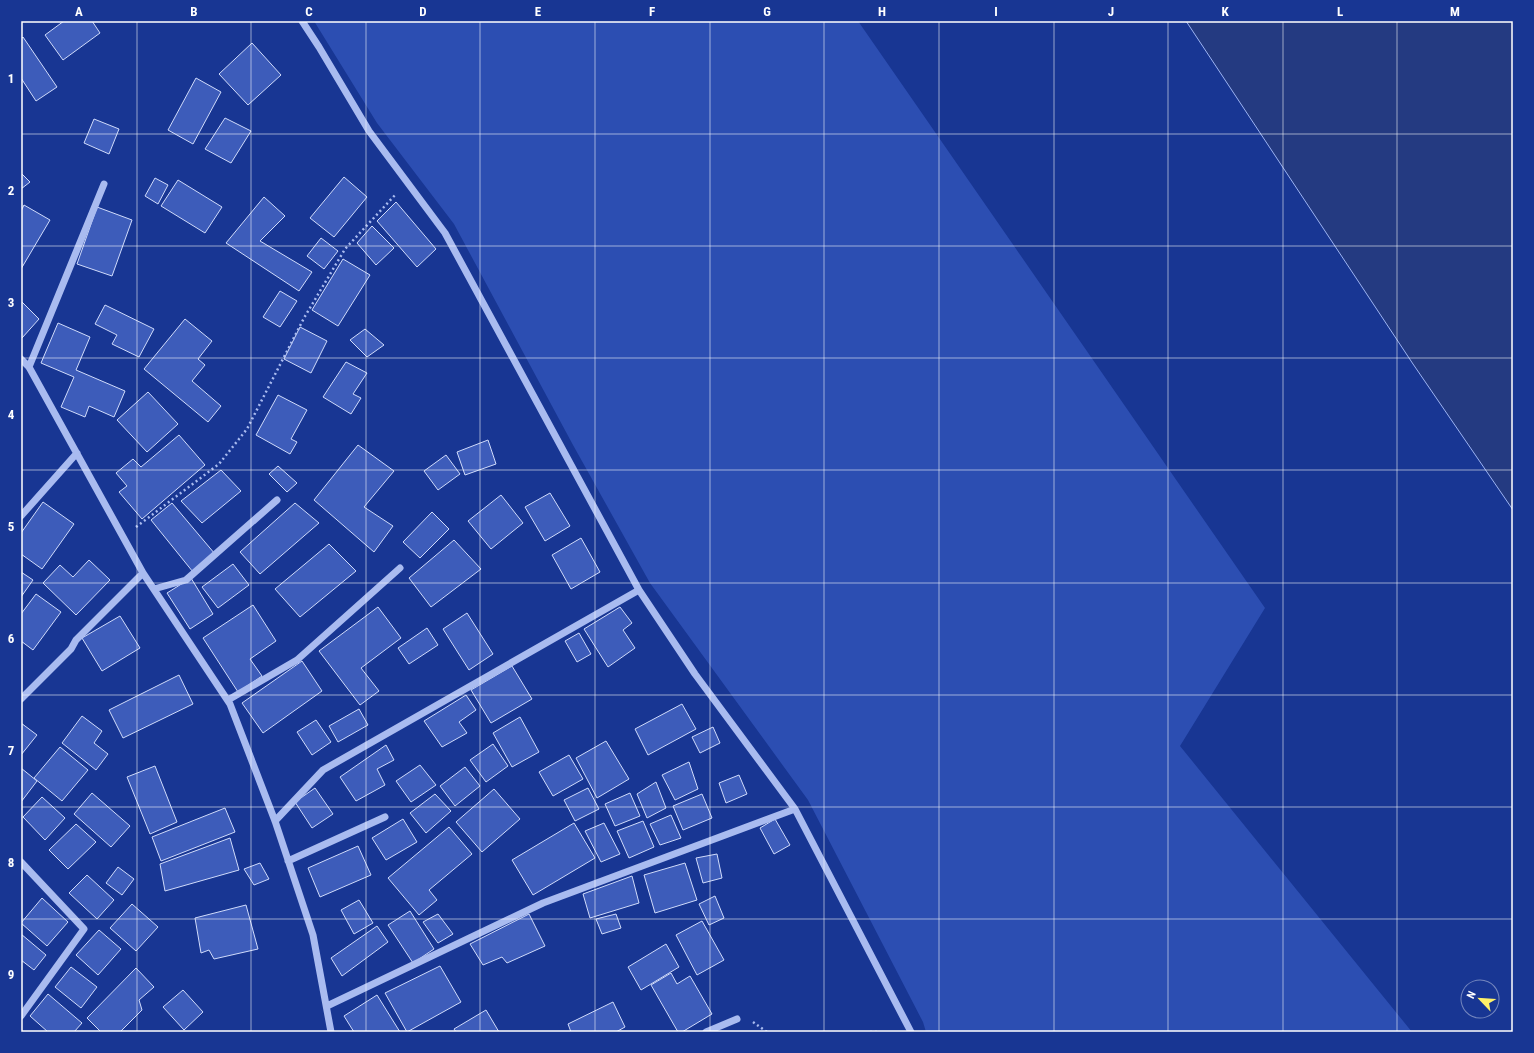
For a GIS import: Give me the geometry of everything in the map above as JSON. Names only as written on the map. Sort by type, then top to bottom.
[{"type":"street","points":[[302,21],[320,47],[369,131],[444,233],[639,590],[695,674],[795,809],[911,1032]]},
{"type":"street","points":[[29,367],[104,184]]},
{"type":"street","points":[[21,359],[29,367],[143,573],[230,704],[275,822],[313,935],[331,1032]]},
{"type":"street","points":[[21,516],[77,453]]},
{"type":"street","points":[[154,589],[186,580],[277,500]]},
{"type":"street","points":[[228,700],[297,660],[400,568]]},
{"type":"street","points":[[21,699],[71,649],[76,640],[143,573]]},
{"type":"street","points":[[275,822],[323,770],[639,590]]},
{"type":"street","points":[[326,1006],[543,903],[795,809]]},
{"type":"street","points":[[288,861],[385,816]]},
{"type":"street","points":[[21,862],[84,929],[21,1016]]},
{"type":"street","points":[[706,1032],[737,1019]]},
{"type":"path","points":[[123,537],[218,464],[247,429],[304,318],[345,249],[407,182]]},
{"type":"path","points":[[870,1032],[876,1032]]},
{"type":"shaded area","points":[[314,21],[858,21],[1265,608],[1180,746],[1412,1032],[926,1032],[923,1022],[808,800],[650,583],[573,445],[454,224],[377,123]]},
{"type":"shaded area","points":[[1186,21],[1513,21],[1513,510],[1413,364]]},
{"type":"building","points":[[64,21],[92,21],[100,33],[63,60],[45,35]]},
{"type":"building","points":[[23,37],[57,87],[36,101],[21,78],[21,39]]},
{"type":"building","points":[[252,43],[281,75],[248,105],[219,74]]},
{"type":"building","points":[[196,78],[221,92],[193,144],[168,130]]},
{"type":"building","points":[[225,118],[251,131],[231,163],[205,149]]},
{"type":"building","points":[[94,119],[119,129],[109,154],[84,143]]},
{"type":"building","points":[[21,173],[30,182],[21,189]]},
{"type":"building","points":[[344,177],[367,197],[334,237],[310,218]]},
{"type":"building","points":[[155,178],[168,185],[158,204],[145,196]]},
{"type":"building","points":[[178,180],[222,207],[205,233],[161,206]]},
{"type":"building","points":[[264,197],[285,216],[260,241],[312,272],[299,291],[226,243]]},
{"type":"building","points":[[396,202],[436,249],[417,267],[377,221]]},
{"type":"building","points":[[24,205],[50,220],[21,269],[21,211]]},
{"type":"building","points":[[97,207],[132,220],[112,276],[77,264]]},
{"type":"building","points":[[372,226],[394,248],[376,265],[357,243]]},
{"type":"building","points":[[321,238],[338,251],[324,269],[307,256]]},
{"type":"building","points":[[343,259],[370,275],[338,326],[312,310]]},
{"type":"building","points":[[280,291],[297,301],[280,327],[263,317]]},
{"type":"building","points":[[21,301],[39,319],[22,338],[21,337]]},
{"type":"building","points":[[105,305],[154,329],[139,357],[112,344],[117,335],[95,324]]},
{"type":"building","points":[[185,319],[212,341],[198,359],[205,365],[192,381],[221,406],[208,422],[144,369]]},
{"type":"building","points":[[58,323],[90,337],[76,370],[125,391],[114,417],[89,406],[85,417],[61,407],[74,377],[41,363]]},
{"type":"building","points":[[300,327],[327,341],[311,373],[284,359]]},
{"type":"building","points":[[365,329],[384,345],[367,357],[350,340]]},
{"type":"building","points":[[346,362],[367,373],[353,394],[361,398],[351,414],[323,397]]},
{"type":"building","points":[[148,392],[178,424],[147,452],[117,420]]},
{"type":"building","points":[[278,395],[307,410],[291,439],[297,442],[290,454],[256,435]]},
{"type":"building","points":[[179,435],[205,465],[142,519],[119,492],[127,486],[116,473],[133,459],[141,467]]},
{"type":"building","points":[[488,440],[496,464],[465,475],[457,452]]},
{"type":"building","points":[[358,445],[394,471],[364,507],[393,526],[374,552],[314,500]]},
{"type":"building","points":[[446,455],[460,474],[438,490],[424,471]]},
{"type":"building","points":[[278,466],[297,483],[287,492],[269,474]]},
{"type":"building","points":[[221,470],[241,491],[202,523],[181,501]]},
{"type":"building","points":[[550,493],[570,526],[545,541],[525,507]]},
{"type":"building","points":[[501,495],[523,523],[491,549],[468,521]]},
{"type":"building","points":[[43,502],[74,524],[42,569],[21,554],[21,533]]},
{"type":"building","points":[[172,503],[215,554],[193,572],[151,520]]},
{"type":"building","points":[[295,503],[319,523],[260,574],[240,552]]},
{"type":"building","points":[[432,512],[449,529],[420,558],[403,542]]},
{"type":"building","points":[[581,538],[600,572],[571,589],[552,555]]},
{"type":"building","points":[[454,540],[481,569],[431,607],[409,578]]},
{"type":"building","points":[[329,544],[356,571],[300,617],[275,589]]},
{"type":"building","points":[[89,560],[110,580],[76,615],[43,583],[60,565],[73,577]]},
{"type":"building","points":[[233,564],[249,585],[218,608],[202,587]]},
{"type":"building","points":[[21,572],[33,580],[21,597]]},
{"type":"building","points":[[191,578],[213,614],[190,629],[167,593]]},
{"type":"building","points":[[36,594],[61,612],[33,650],[21,641],[21,614]]},
{"type":"building","points":[[253,605],[276,641],[250,659],[262,676],[238,692],[203,638]]},
{"type":"building","points":[[378,607],[401,638],[361,668],[379,691],[360,705],[319,651]]},
{"type":"building","points":[[620,607],[632,623],[623,630],[635,648],[608,667],[584,629]]},
{"type":"building","points":[[467,613],[493,654],[469,670],[443,629]]},
{"type":"building","points":[[120,616],[140,648],[102,671],[82,638]]},
{"type":"building","points":[[427,628],[438,645],[409,664],[398,648]]},
{"type":"building","points":[[579,633],[591,654],[577,662],[565,641]]},
{"type":"building","points":[[302,661],[322,691],[263,733],[242,703]]},
{"type":"building","points":[[512,666],[532,699],[491,723],[471,690]]},
{"type":"building","points":[[179,675],[193,704],[123,738],[109,710]]},
{"type":"building","points":[[466,695],[476,710],[459,722],[467,733],[442,747],[424,721]]},
{"type":"building","points":[[682,704],[696,729],[648,755],[635,729]]},
{"type":"building","points":[[359,709],[368,725],[338,742],[329,726]]},
{"type":"building","points":[[82,716],[102,731],[94,743],[108,754],[96,770],[62,743]]},
{"type":"building","points":[[520,717],[539,752],[512,767],[493,733]]},
{"type":"building","points":[[316,720],[331,742],[312,755],[297,732]]},
{"type":"building","points":[[21,723],[37,735],[21,755]]},
{"type":"building","points":[[713,727],[720,743],[700,753],[692,737]]},
{"type":"building","points":[[606,741],[629,779],[597,798],[576,758]]},
{"type":"building","points":[[493,744],[508,766],[486,782],[470,760]]},
{"type":"building","points":[[386,745],[394,760],[377,769],[385,785],[356,801],[340,777]]},
{"type":"building","points":[[60,747],[88,770],[62,801],[34,778]]},
{"type":"building","points":[[569,755],[583,779],[553,796],[539,772]]},
{"type":"building","points":[[689,762],[698,789],[675,800],[662,775]]},
{"type":"building","points":[[420,765],[436,785],[411,802],[396,781]]},
{"type":"building","points":[[155,766],[177,822],[150,834],[127,777]]},
{"type":"building","points":[[465,767],[480,786],[455,806],[440,786]]},
{"type":"building","points":[[21,768],[37,781],[21,802]]},
{"type":"building","points":[[739,775],[747,794],[726,803],[719,783]]},
{"type":"building","points":[[656,782],[666,808],[647,818],[637,794]]},
{"type":"building","points":[[315,788],[333,814],[312,828],[295,802]]},
{"type":"building","points":[[588,788],[599,809],[575,821],[564,800]]},
{"type":"building","points":[[494,789],[520,819],[482,852],[456,822]]},
{"type":"building","points":[[92,793],[130,826],[111,847],[74,814]]},
{"type":"building","points":[[630,793],[640,816],[615,826],[605,804]]},
{"type":"building","points":[[435,794],[451,811],[426,833],[410,813]]},
{"type":"building","points":[[702,794],[712,818],[683,830],[673,806]]},
{"type":"building","points":[[42,797],[65,818],[45,840],[23,817]]},
{"type":"building","points":[[225,808],[235,832],[161,861],[152,837]]},
{"type":"building","points":[[671,815],[681,838],[660,845],[650,824]]},
{"type":"building","points":[[403,819],[417,842],[386,860],[372,838]]},
{"type":"building","points":[[775,819],[790,845],[774,854],[760,828]]},
{"type":"building","points":[[643,821],[654,847],[629,858],[617,831]]},
{"type":"building","points":[[574,823],[595,858],[533,895],[512,860]]},
{"type":"building","points":[[604,823],[620,854],[601,862],[585,831]]},
{"type":"building","points":[[76,824],[96,842],[68,869],[49,850]]},
{"type":"building","points":[[449,827],[472,854],[429,890],[437,900],[419,915],[388,878]]},
{"type":"building","points":[[230,838],[239,870],[165,891],[160,864]]},
{"type":"building","points":[[358,846],[371,875],[320,897],[308,868]]},
{"type":"building","points":[[717,854],[722,878],[703,883],[696,858]]},
{"type":"building","points":[[260,863],[269,879],[254,885],[244,869]]},
{"type":"building","points":[[685,863],[697,900],[655,913],[644,875]]},
{"type":"building","points":[[118,867],[134,879],[122,895],[106,883]]},
{"type":"building","points":[[87,875],[114,900],[97,919],[69,893]]},
{"type":"building","points":[[632,876],[639,903],[590,918],[583,894]]},
{"type":"building","points":[[715,896],[724,918],[709,925],[699,904]]},
{"type":"building","points":[[42,898],[68,922],[47,946],[21,923]]},
{"type":"building","points":[[359,900],[373,923],[354,934],[341,910]]},
{"type":"building","points":[[132,904],[158,927],[136,951],[110,928]]},
{"type":"building","points":[[246,905],[258,949],[214,959],[209,950],[201,953],[195,918]]},
{"type":"building","points":[[410,911],[434,949],[413,963],[388,925]]},
{"type":"building","points":[[438,914],[453,934],[438,943],[423,922]]},
{"type":"building","points":[[529,914],[545,946],[507,963],[502,957],[483,965],[470,944]]},
{"type":"building","points":[[616,914],[621,928],[602,934],[596,919]]},
{"type":"building","points":[[702,921],[724,960],[697,975],[676,935]]},
{"type":"building","points":[[377,926],[388,942],[342,976],[331,958]]},
{"type":"building","points":[[99,930],[121,949],[98,975],[76,955]]},
{"type":"building","points":[[21,934],[46,955],[34,970],[21,960]]},
{"type":"building","points":[[666,944],[679,967],[641,990],[628,967]]},
{"type":"building","points":[[440,966],[461,1002],[407,1032],[385,993]]},
{"type":"building","points":[[71,967],[97,987],[81,1008],[55,987]]},
{"type":"building","points":[[136,968],[154,987],[139,1000],[142,1010],[120,1032],[101,1032],[87,1018]]},
{"type":"building","points":[[671,973],[677,984],[690,976],[712,1014],[682,1032],[678,1032],[651,985]]},
{"type":"building","points":[[183,990],[203,1012],[184,1030],[163,1007]]},
{"type":"building","points":[[48,994],[82,1023],[74,1032],[48,1032],[30,1016]]},
{"type":"building","points":[[377,995],[400,1032],[354,1032],[344,1016]]},
{"type":"building","points":[[613,1002],[625,1027],[616,1032],[571,1032],[568,1024]]},
{"type":"building","points":[[486,1010],[499,1032],[456,1032],[454,1029]]}]
